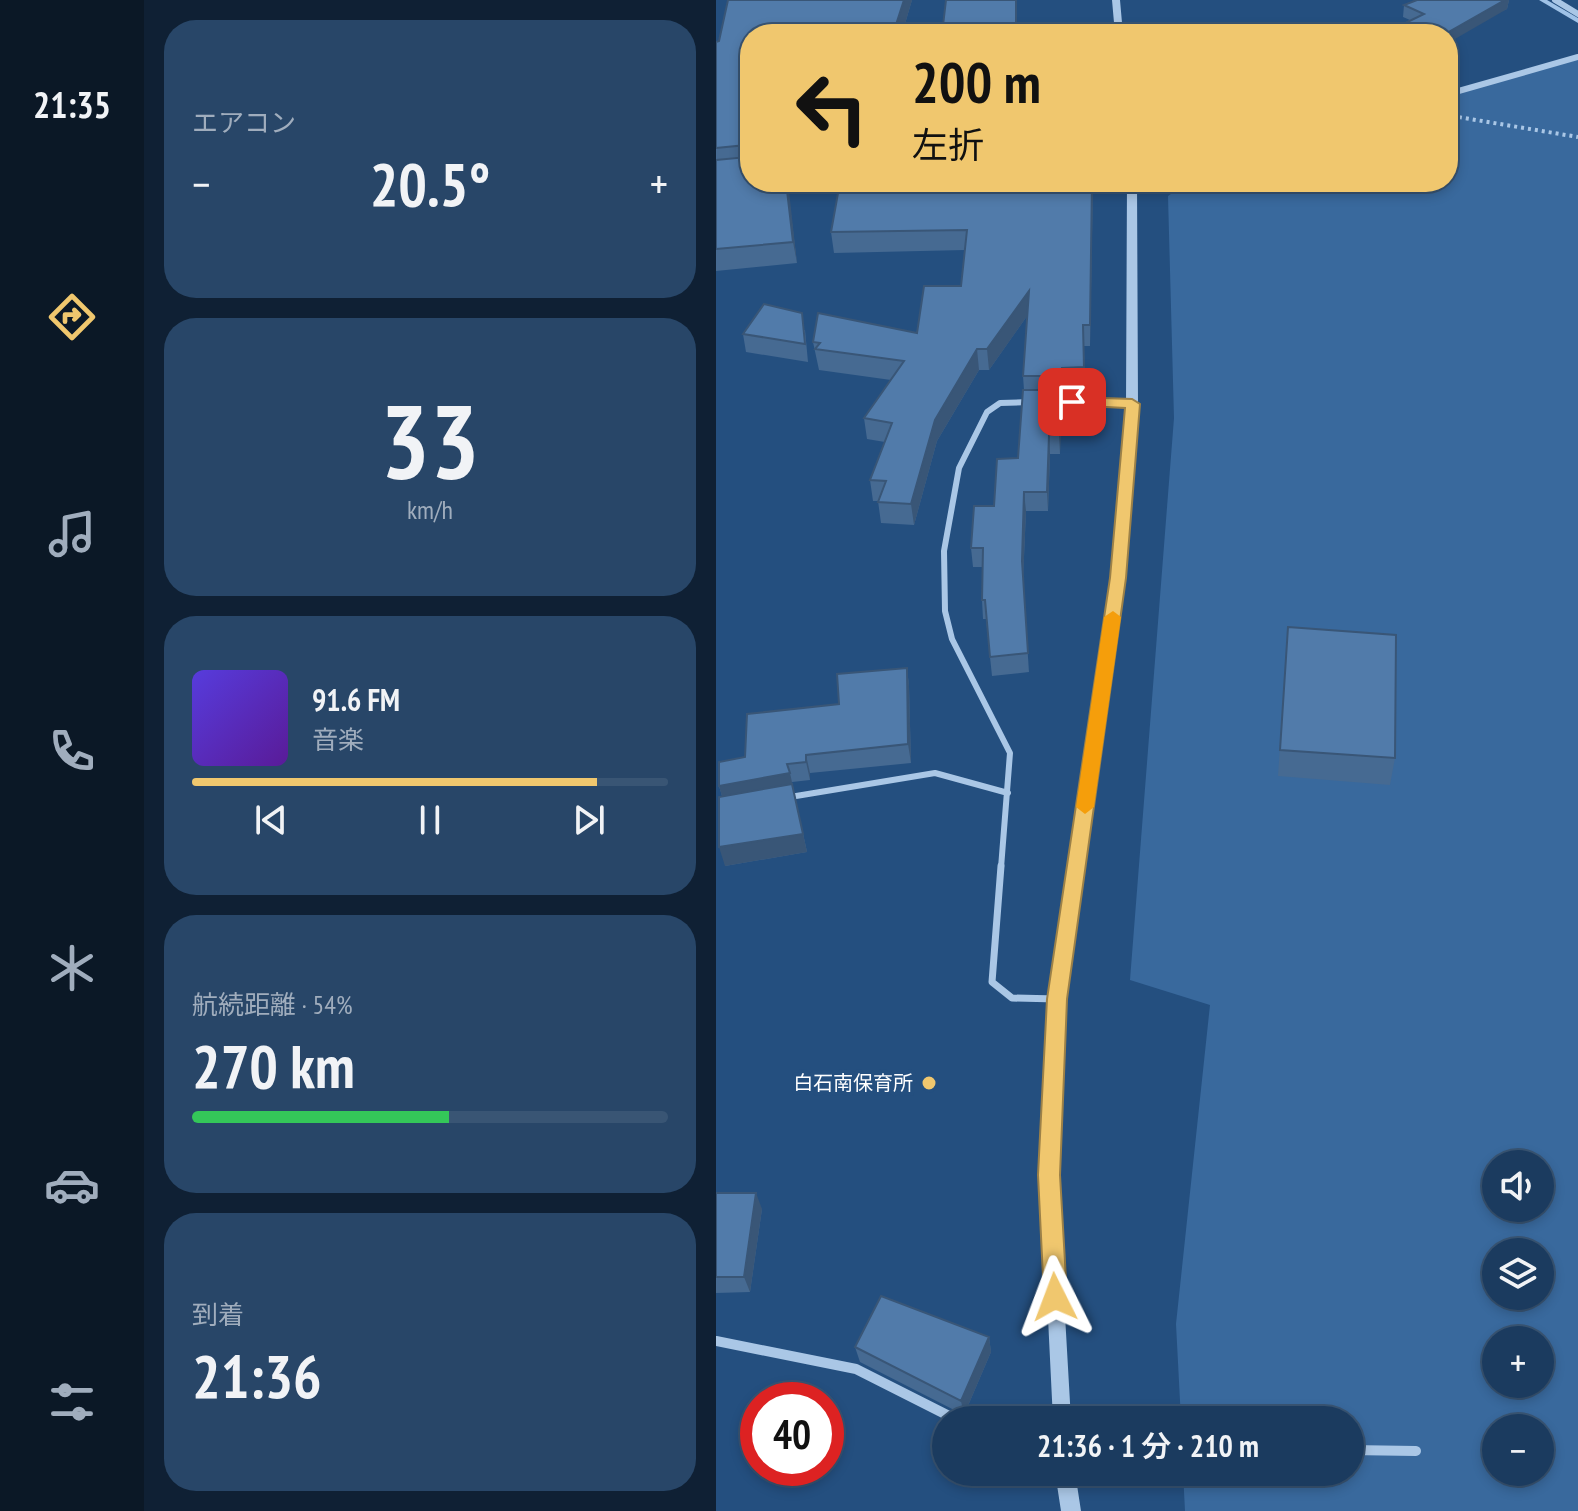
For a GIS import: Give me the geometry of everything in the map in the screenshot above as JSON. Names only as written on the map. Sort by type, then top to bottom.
[{"type":"street","points":[[1116,0],[1118,24]]},
{"type":"street","points":[[1557,2],[1578,14]]},
{"type":"street","points":[[1458,91],[1578,57]]},
{"type":"street","points":[[1061,1406],[1049,1175],[1057,999],[1118,578],[1132,404],[1132,192]]},
{"type":"street","points":[[716,1341],[856,1369],[932,1407]]},
{"type":"street","points":[[1364,1450],[1416,1451]]},
{"type":"street","points":[[1067,1486],[1071,1511]]},
{"type":"lane","points":[[1057,999],[1012,998],[992,982],[1010,753],[952,639],[945,611],[944,551],[959,468],[987,412],[1000,403],[1132,404]]},
{"type":"lane","points":[[786,797],[935,773],[1008,793]]},
{"type":"path","points":[[1458,118],[1578,137]]},
{"type":"shaded area","points":[[1578,57],[1578,1511],[1185,1511],[1184,1486],[1364,1486],[1364,1406],[1180,1406],[1176,1324],[1210,1005],[1130,980],[1174,418],[1168,196],[1174,192],[1458,192],[1458,91]]},
{"type":"building","points":[[728,0],[904,0],[896,24],[740,24],[740,146],[716,148],[716,42],[719,41]]},
{"type":"building","points":[[946,0],[1016,0],[1016,24],[943,24]]},
{"type":"building","points":[[1417,0],[1505,0],[1458,27],[1458,24],[1403,24],[1424,14],[1404,5]]},
{"type":"building","points":[[740,158],[740,192],[787,192],[793,242],[716,249],[716,160]]},
{"type":"building","points":[[838,192],[1092,192],[1090,325],[1083,325],[1084,367],[1062,368],[1061,376],[1023,376],[1029,291],[987,349],[977,349],[935,420],[911,504],[878,502],[886,481],[870,480],[892,423],[864,418],[904,361],[815,349],[820,343],[813,342],[818,313],[917,333],[924,286],[961,286],[967,230],[831,232]]},
{"type":"building","points":[[764,304],[802,313],[805,344],[743,334]]},
{"type":"building","points":[[1023,390],[1061,390],[1059,435],[1049,435],[1047,492],[1024,492],[1022,561],[1028,653],[990,657],[985,600],[982,600],[983,548],[971,548],[974,506],[994,506],[997,459],[1018,458]]},
{"type":"building","points":[[1288,627],[1396,635],[1395,758],[1280,750]]},
{"type":"building","points":[[907,668],[908,744],[806,755],[806,762],[787,764],[790,773],[719,786],[719,762],[745,757],[747,714],[839,704],[837,674]]},
{"type":"building","points":[[792,784],[803,834],[719,847],[719,797]]},
{"type":"building","points":[[716,1193],[756,1193],[744,1277],[716,1277]]},
{"type":"building","points":[[881,1296],[989,1337],[961,1401],[855,1347]]},
{"type":"waterway","points":[[1542,0],[1578,21]]},
{"type":"slow traffic","points":[[1085,807],[1113,617]]},
{"type":"place","name":"白石南保育所","points":[[929,1083]]},
{"type":"route","points":[[1055,1297],[1049,1175],[1057,999],[1118,578],[1132,404],[1072,402]]}]
